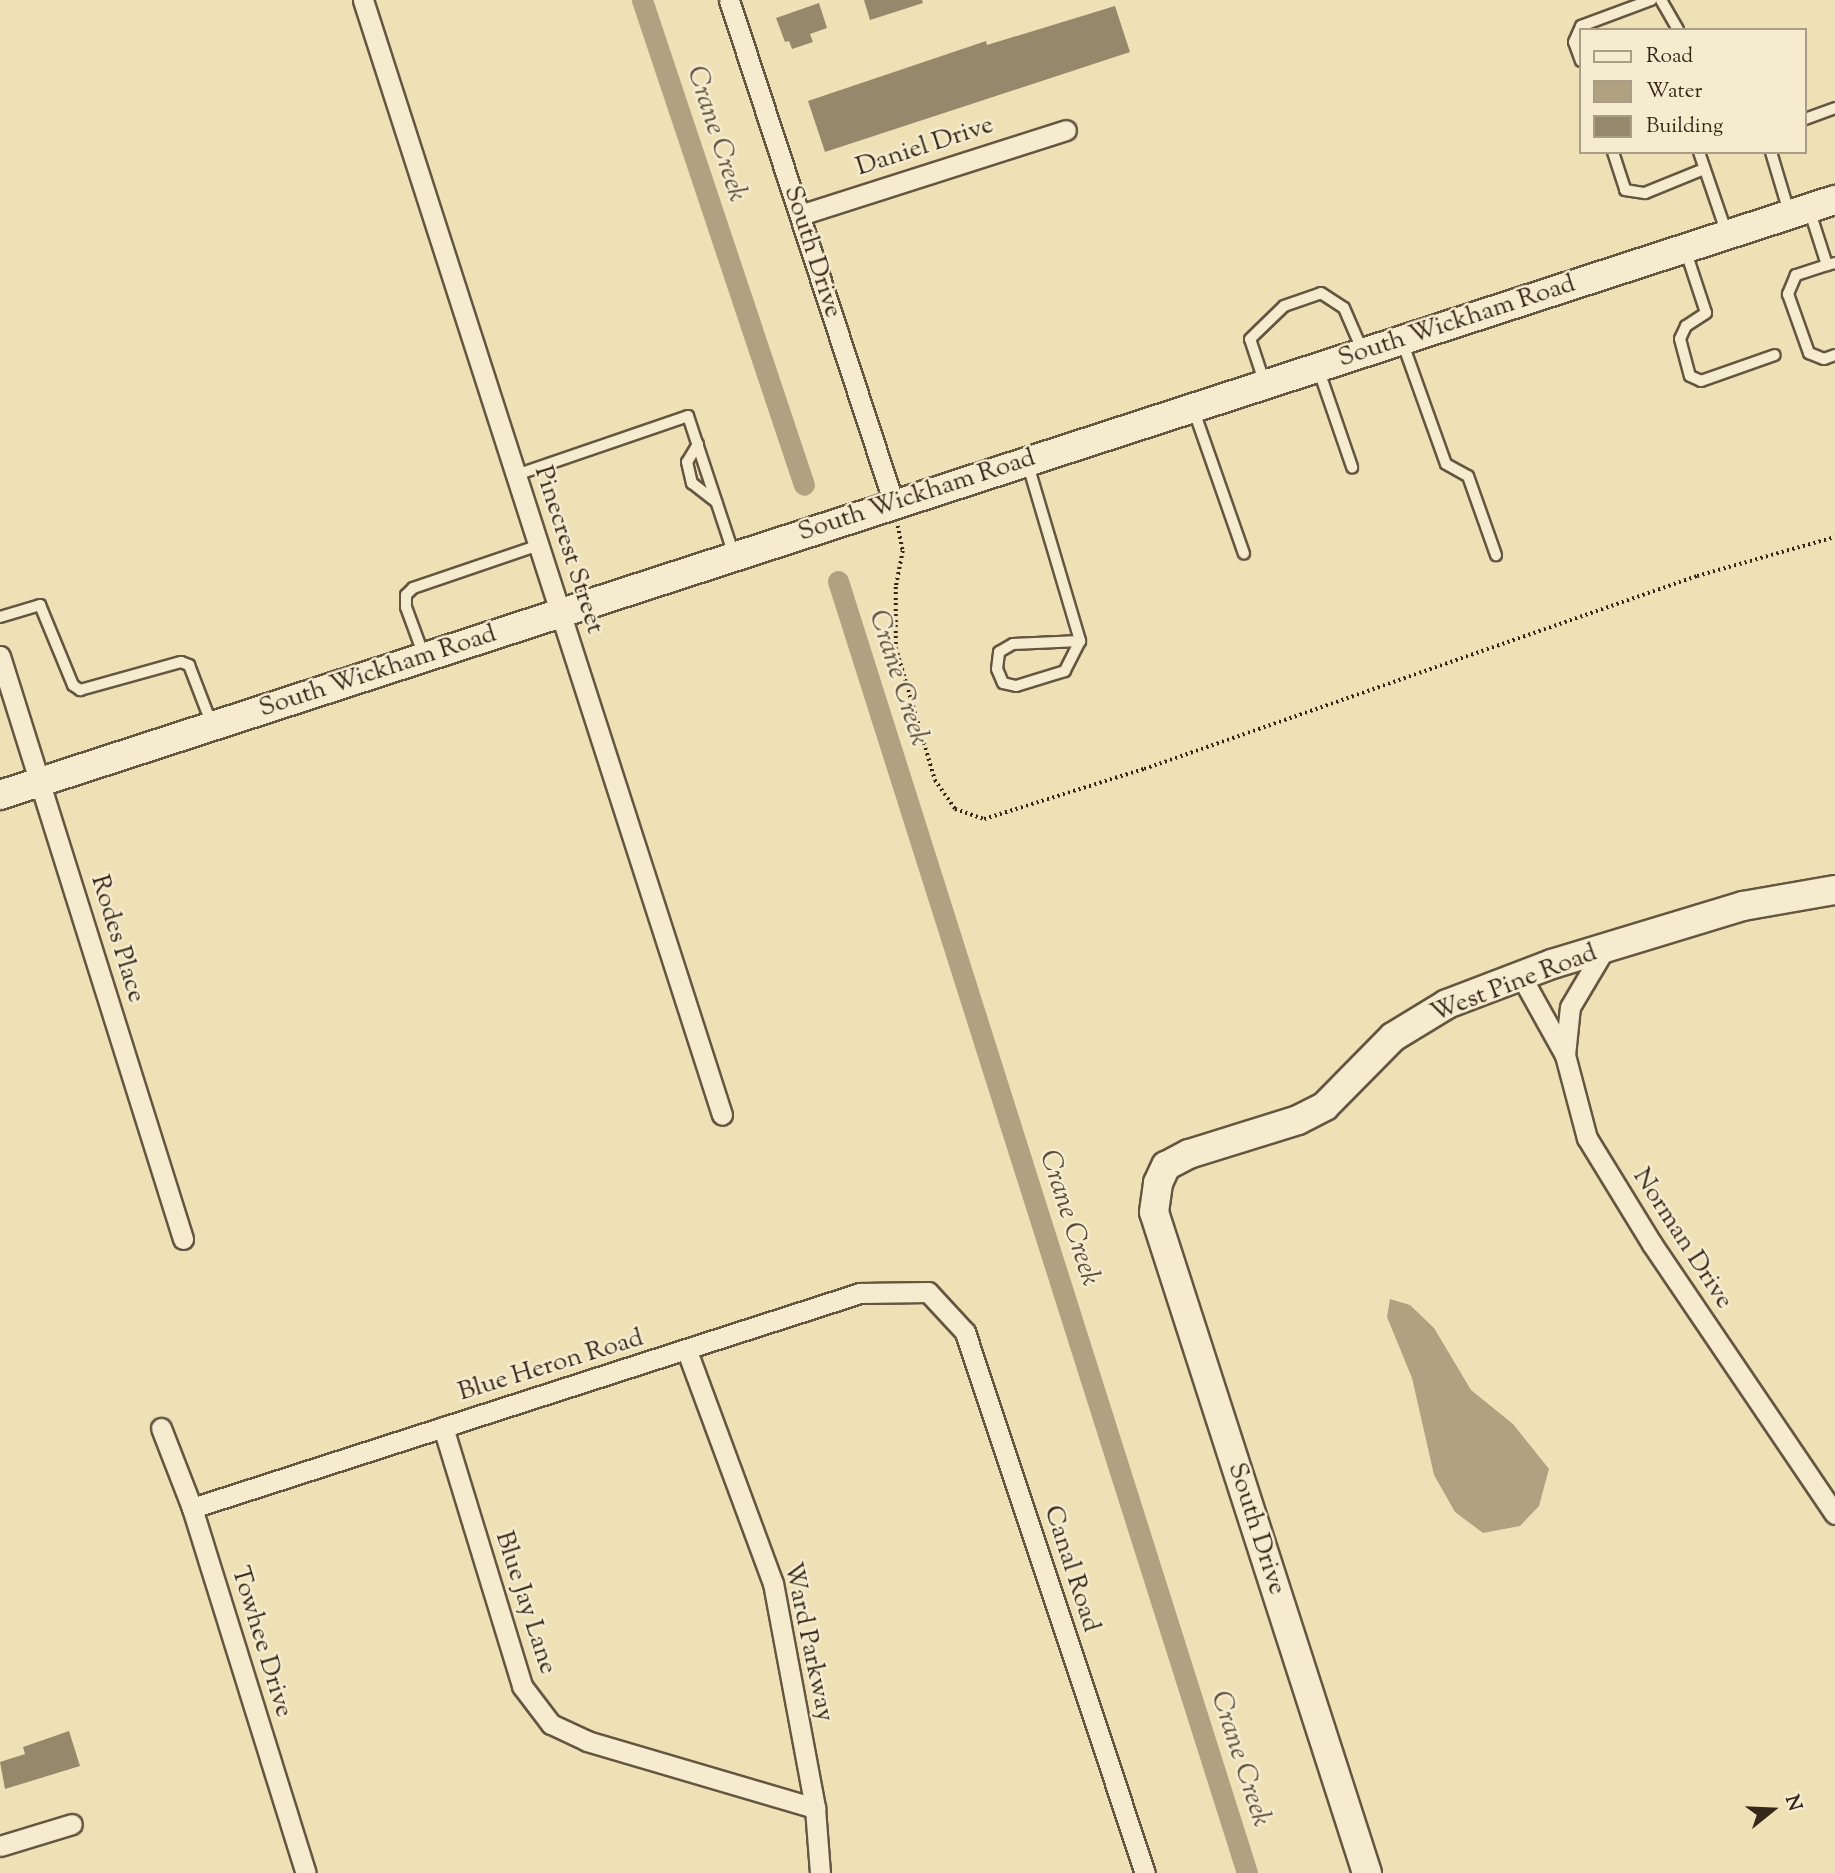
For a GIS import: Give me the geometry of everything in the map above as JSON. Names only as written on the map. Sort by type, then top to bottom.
[{"type":"main road","name":"South Wickham Road","points":[[0,795],[1811,207]]},
{"type":"main road","name":"West Pine Road","points":[[1158,1183],[1166,1166],[1189,1154],[1298,1120],[1325,1106],[1393,1037],[1447,1004],[1521,976],[1742,905],[1835,890]]},
{"type":"main road","name":"South Drive","points":[[1158,1183],[1154,1212],[1367,1873]]},
{"type":"street","name":"Pinecrest Street","points":[[363,0],[722,1115]]},
{"type":"street","name":"South Drive","points":[[729,0],[894,503]]},
{"type":"street","name":"Daniel Drive","points":[[800,215],[1066,130]]},
{"type":"street","name":"Rodes Place","points":[[0,656],[183,1239]]},
{"type":"street","points":[[1565,1055],[1570,1007],[1605,948]]},
{"type":"street","name":"Norman Drive","points":[[1521,976],[1565,1055],[1587,1138],[1652,1244],[1835,1514]]},
{"type":"street","name":"Blue Heron Road","points":[[192,1508],[687,1351],[860,1293],[928,1292]]},
{"type":"street","name":"Canal Road","points":[[928,1292],[965,1332],[1145,1873]]},
{"type":"street","name":"Ward Parkway","points":[[687,1351],[773,1583],[815,1808],[820,1873]]},
{"type":"street","name":"Blue Jay Lane","points":[[443,1427],[522,1686],[551,1724],[587,1741],[815,1808]]},
{"type":"street","name":"Towhee Drive","points":[[161,1428],[192,1508],[306,1873]]},
{"type":"street","points":[[0,1846],[72,1824]]},
{"type":"lane","points":[[1580,28],[1651,0]]},
{"type":"lane","points":[[1661,0],[1677,28]]},
{"type":"lane","points":[[1580,28],[1574,42],[1580,58]]},
{"type":"lane","points":[[1807,118],[1835,108]]},
{"type":"lane","points":[[1614,154],[1625,190],[1645,193],[1704,169]]},
{"type":"lane","points":[[1700,154],[1727,235]]},
{"type":"lane","points":[[1772,154],[1811,207],[1831,264],[1796,275],[1788,294],[1809,353],[1825,359],[1835,355]]},
{"type":"lane","points":[[1685,248],[1706,313],[1686,326],[1680,339],[1690,376],[1701,381],[1775,355]]},
{"type":"lane","points":[[1265,384],[1250,339],[1284,306],[1321,293],[1344,309],[1363,352]]},
{"type":"lane","points":[[1401,340],[1446,464],[1468,476],[1496,555]]},
{"type":"lane","points":[[1318,367],[1352,467]]},
{"type":"lane","points":[[1193,407],[1244,554]]},
{"type":"lane","points":[[516,475],[688,416],[735,556]]},
{"type":"lane","points":[[698,444],[687,462],[692,483],[717,502]]},
{"type":"lane","points":[[1027,461],[1080,641],[1065,671],[1016,686],[1003,682],[997,669],[999,652],[1013,644],[1080,641]]},
{"type":"lane","points":[[424,657],[405,607],[406,595],[413,588],[539,545]]},
{"type":"lane","points":[[0,617],[40,605],[73,685],[80,690],[181,662],[189,665],[212,726]]},
{"type":"path","points":[[894,503],[903,551],[896,587],[897,648],[935,780],[955,808],[985,819],[1144,769],[1697,576],[1835,537]]},
{"type":"water","points":[[1390,1299],[1410,1305],[1434,1328],[1471,1390],[1513,1424],[1549,1469],[1539,1506],[1520,1526],[1483,1533],[1455,1512],[1434,1475],[1412,1378],[1387,1317]]},
{"type":"building","points":[[864,0],[922,0],[923,3],[870,20]]},
{"type":"building","points":[[819,3],[827,28],[810,34],[813,42],[792,49],[789,41],[785,42],[776,18]]},
{"type":"building","points":[[1115,6],[1130,52],[825,152],[808,101],[986,41],[987,45]]},
{"type":"building","points":[[69,1731],[80,1766],[5,1789],[0,1762],[25,1754],[23,1747]]},
{"type":"waterway","name":"Crane Creek","points":[[642,0],[804,485]]},
{"type":"waterway","name":"Crane Creek","points":[[838,581],[1247,1873]]}]
